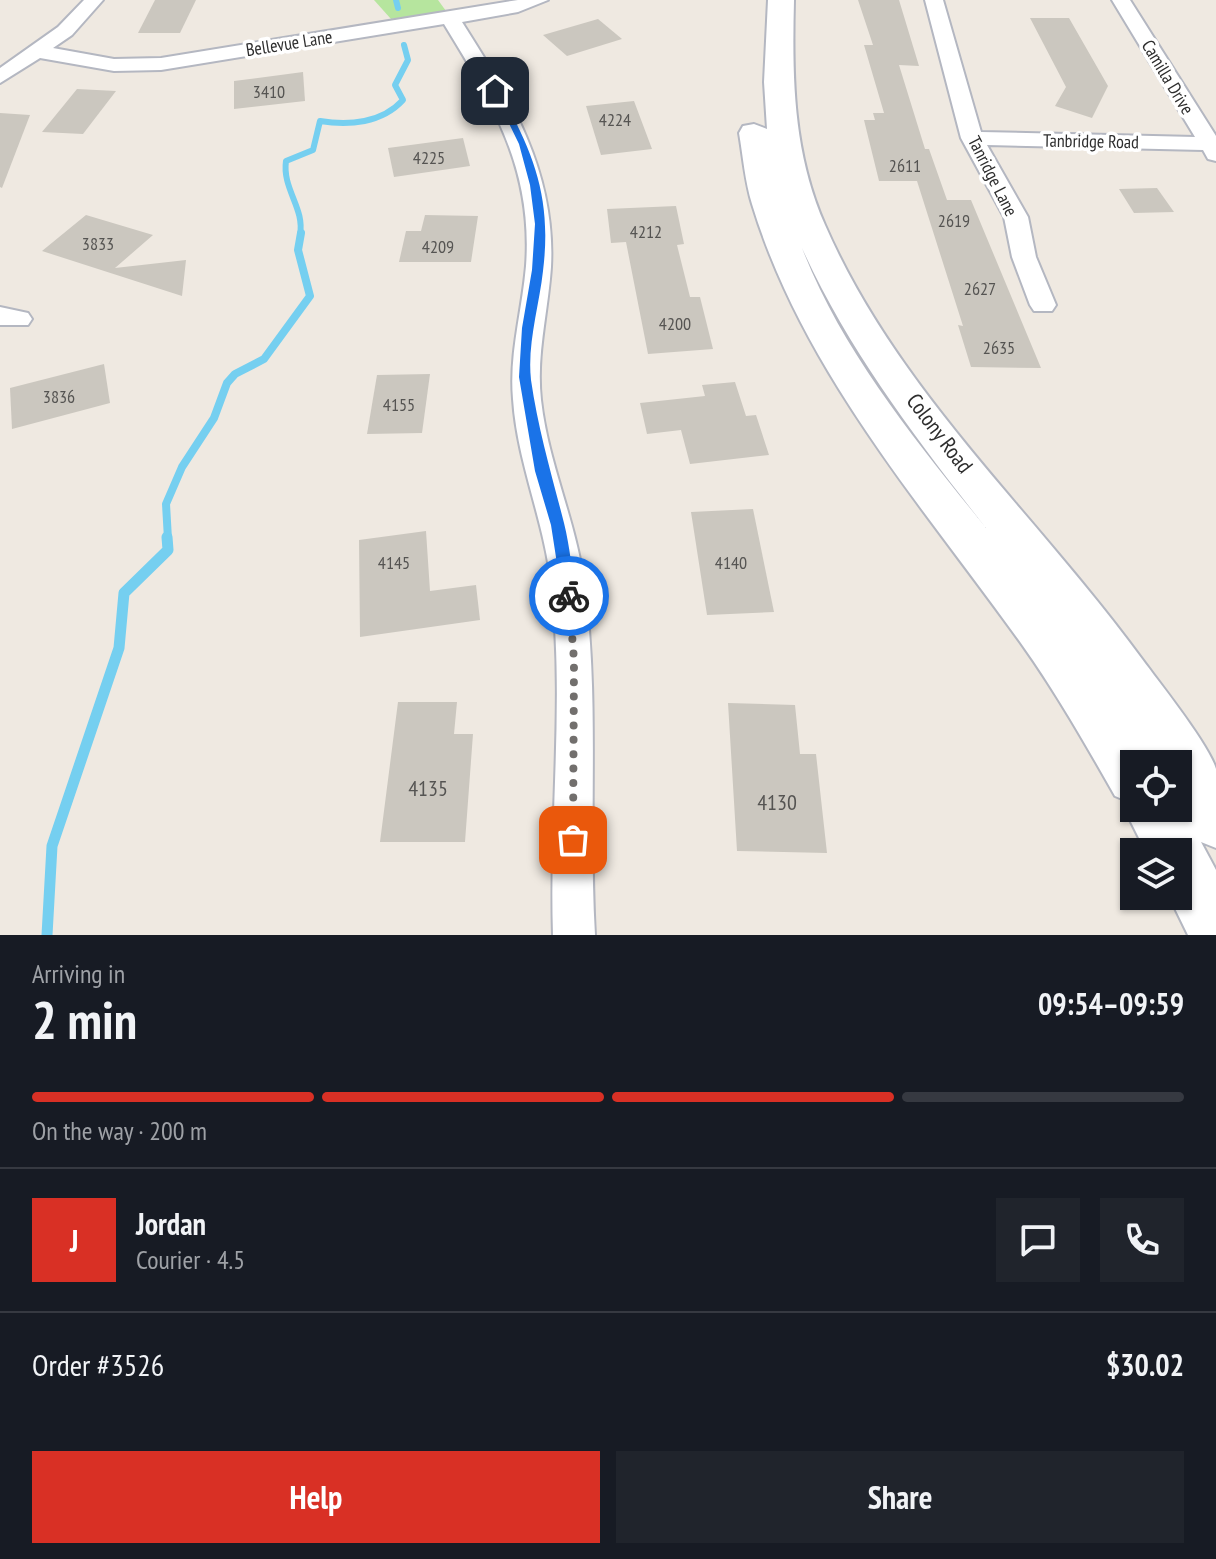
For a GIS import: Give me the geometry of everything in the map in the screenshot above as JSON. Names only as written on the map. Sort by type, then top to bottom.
[{"type":"main road","name":"Colony Road","points":[[759,0],[754,136],[774,222],[810,308],[873,405],[1044,637],[1120,756]]},
{"type":"main road","name":"Colony Road","points":[[781,0],[778,80],[783,138],[802,208],[840,292],[896,376],[1078,611],[1167,742],[1216,821]]},
{"type":"main road","points":[[1192,883],[1216,930]]},
{"type":"street","points":[[0,77],[39,52],[94,0]]},
{"type":"street","name":"Bellevue Lane","points":[[39,52],[114,65],[161,64],[450,18],[539,0]]},
{"type":"street","name":"Tanridge Lane","points":[[934,0],[972,138],[1016,217],[1024,257],[1043,305]]},
{"type":"street","name":"Camilla Drive","points":[[1121,0],[1213,149]]},
{"type":"street","points":[[450,18],[508,112],[524,144],[535,185],[540,224],[538,270],[528,328],[525,377],[542,471],[558,525],[569,597],[574,660],[574,935]]},
{"type":"street","name":"Tanbridge Road","points":[[972,138],[1213,149]]},
{"type":"green space","points":[[374,0],[438,0],[446,11],[391,19]]},
{"type":"building","points":[[155,0],[196,0],[180,33],[138,33]]},
{"type":"building","points":[[858,0],[899,0],[919,66],[899,65],[925,149],[929,149],[947,200],[971,200],[1041,368],[971,367],[958,325],[963,326],[917,181],[879,181],[864,120],[875,120],[873,113],[884,113],[864,45],[873,45]]},
{"type":"building","points":[[1030,18],[1069,18],[1108,86],[1092,118],[1055,106],[1066,87]]},
{"type":"building","points":[[598,19],[622,39],[567,56],[543,35]]},
{"type":"building","points":[[303,72],[305,101],[234,109],[234,81]]},
{"type":"building","points":[[77,89],[116,91],[83,134],[42,132]]},
{"type":"building","points":[[634,101],[652,149],[601,155],[586,106]]},
{"type":"building","points":[[0,113],[30,115],[2,188],[0,187]]},
{"type":"building","points":[[463,138],[470,166],[394,177],[388,148]]},
{"type":"building","points":[[1157,188],[1174,212],[1134,213],[1119,189]]},
{"type":"building","points":[[676,206],[684,244],[677,245],[690,297],[700,297],[713,349],[648,354],[626,242],[611,243],[607,209]]},
{"type":"building","points":[[86,215],[153,235],[115,268],[186,260],[182,296],[42,251]]},
{"type":"building","points":[[425,215],[478,216],[471,262],[399,262],[406,231],[421,231]]},
{"type":"building","points":[[104,364],[110,403],[12,429],[10,388]]},
{"type":"building","points":[[430,374],[422,433],[367,434],[377,375]]},
{"type":"building","points":[[735,382],[746,416],[756,415],[769,455],[690,464],[681,430],[647,434],[640,403],[705,396],[702,385]]},
{"type":"building","points":[[753,509],[774,612],[707,615],[691,512]]},
{"type":"building","points":[[426,531],[430,591],[476,585],[480,620],[360,637],[359,540]]},
{"type":"building","points":[[398,702],[457,702],[454,734],[473,734],[465,842],[380,842]]},
{"type":"building","points":[[728,703],[795,705],[800,754],[816,754],[827,853],[737,851]]},
{"type":"waterway","points":[[396,0],[398,8]]},
{"type":"waterway","points":[[300,235],[301,225],[287,181],[286,161],[313,150],[320,121],[364,121],[395,108],[403,100],[395,85],[408,60],[404,45]]},
{"type":"waterway","points":[[168,539],[166,504],[182,467],[214,418],[227,383],[235,374],[264,359],[310,296],[298,250],[301,233]]},
{"type":"waterway","points":[[47,935],[52,846],[119,648],[124,593],[168,550],[167,537]]},
{"type":"way so far","points":[[569,596],[574,660],[573,840]]},
{"type":"route","points":[[495,91],[524,144],[535,185],[540,224],[538,270],[528,328],[525,377],[528,410],[558,525],[569,596]]}]
